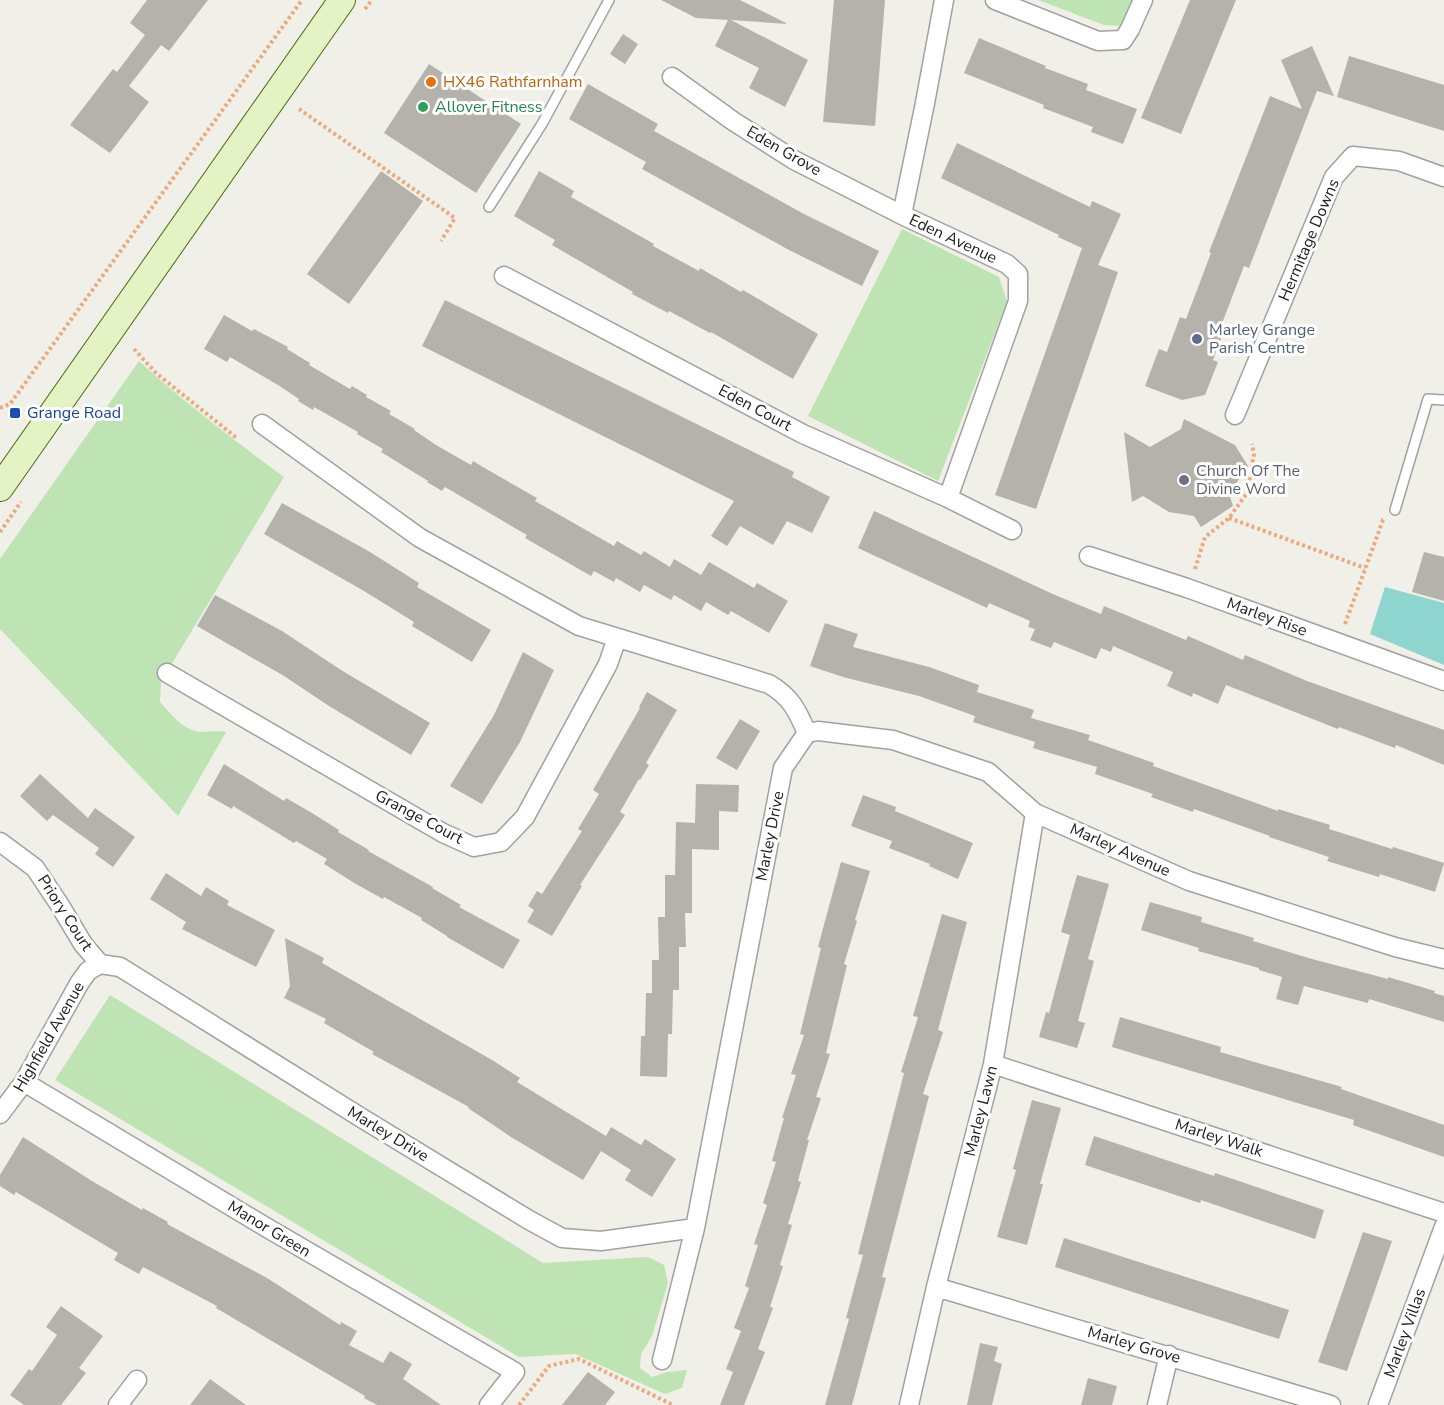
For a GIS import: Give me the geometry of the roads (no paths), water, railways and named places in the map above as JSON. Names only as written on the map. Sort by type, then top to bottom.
[{"type":"main road","points":[[0,488],[342,0]]},
{"type":"street","name":"Eden Avenue","points":[[944,0],[926,103],[902,215],[1007,264],[1018,274],[1018,301],[948,498]]},
{"type":"street","points":[[995,0],[1098,40],[1123,40],[1143,0]]},
{"type":"street","name":"Eden Grove","points":[[672,77],[733,121],[794,160],[902,215]]},
{"type":"street","name":"Hermitage Downs","points":[[1235,415],[1334,177],[1340,170],[1353,156],[1399,161],[1444,177]]},
{"type":"street","name":"Eden Court","points":[[504,276],[803,434],[948,498],[1012,530]]},
{"type":"street","points":[[262,424],[420,538],[579,626],[769,684],[780,690],[794,705],[807,733]]},
{"type":"street","name":"Marley Rise","points":[[1089,556],[1197,592],[1444,681]]},
{"type":"street","name":"Grange Court","points":[[167,673],[443,833],[474,847],[501,843],[525,817],[608,664],[617,638]]},
{"type":"street","name":"Marley Avenue","points":[[807,733],[818,731],[893,740],[988,772],[1035,813],[1189,881],[1395,947],[1444,959]]},
{"type":"street","name":"Marley Drive","points":[[662,1360],[695,1228],[783,768],[807,733]]},
{"type":"street","name":"Marley Lawn","points":[[909,1405],[936,1287],[993,1064],[1035,813]]},
{"type":"street","name":"Priory Court","points":[[0,842],[35,868],[82,944],[100,964]]},
{"type":"street","name":"Marley Drive","points":[[100,964],[120,967],[360,1117],[562,1238],[601,1241],[695,1228]]},
{"type":"street","name":"Highfield Avenue","points":[[0,1114],[24,1082],[80,982],[88,971],[100,964]]},
{"type":"street","name":"Marley Walk","points":[[993,1064],[1444,1213]]},
{"type":"street","name":"Manor Green","points":[[24,1082],[514,1372],[489,1405]]},
{"type":"street","name":"Marley Villas","points":[[1378,1405],[1444,1227]]},
{"type":"street","name":"Marley Grove","points":[[936,1287],[1331,1405]]},
{"type":"street","points":[[1157,1405],[1169,1355]]},
{"type":"street","points":[[118,1405],[137,1380]]},
{"type":"lane","points":[[489,207],[542,124],[609,0]]},
{"type":"lane","points":[[1393,514],[1428,399],[1444,400]]},
{"type":"place","name":"HX46 Rathfarnham","points":[[431,82]]},
{"type":"place","name":"Allover Fitness","points":[[423,107]]},
{"type":"place","name":"Marley Grange Parish Centre","points":[[1197,339]]},
{"type":"place","name":"Grange Road","points":[[15,413]]},
{"type":"place","name":"Church Of The Divine Word","points":[[1184,480]]}]
